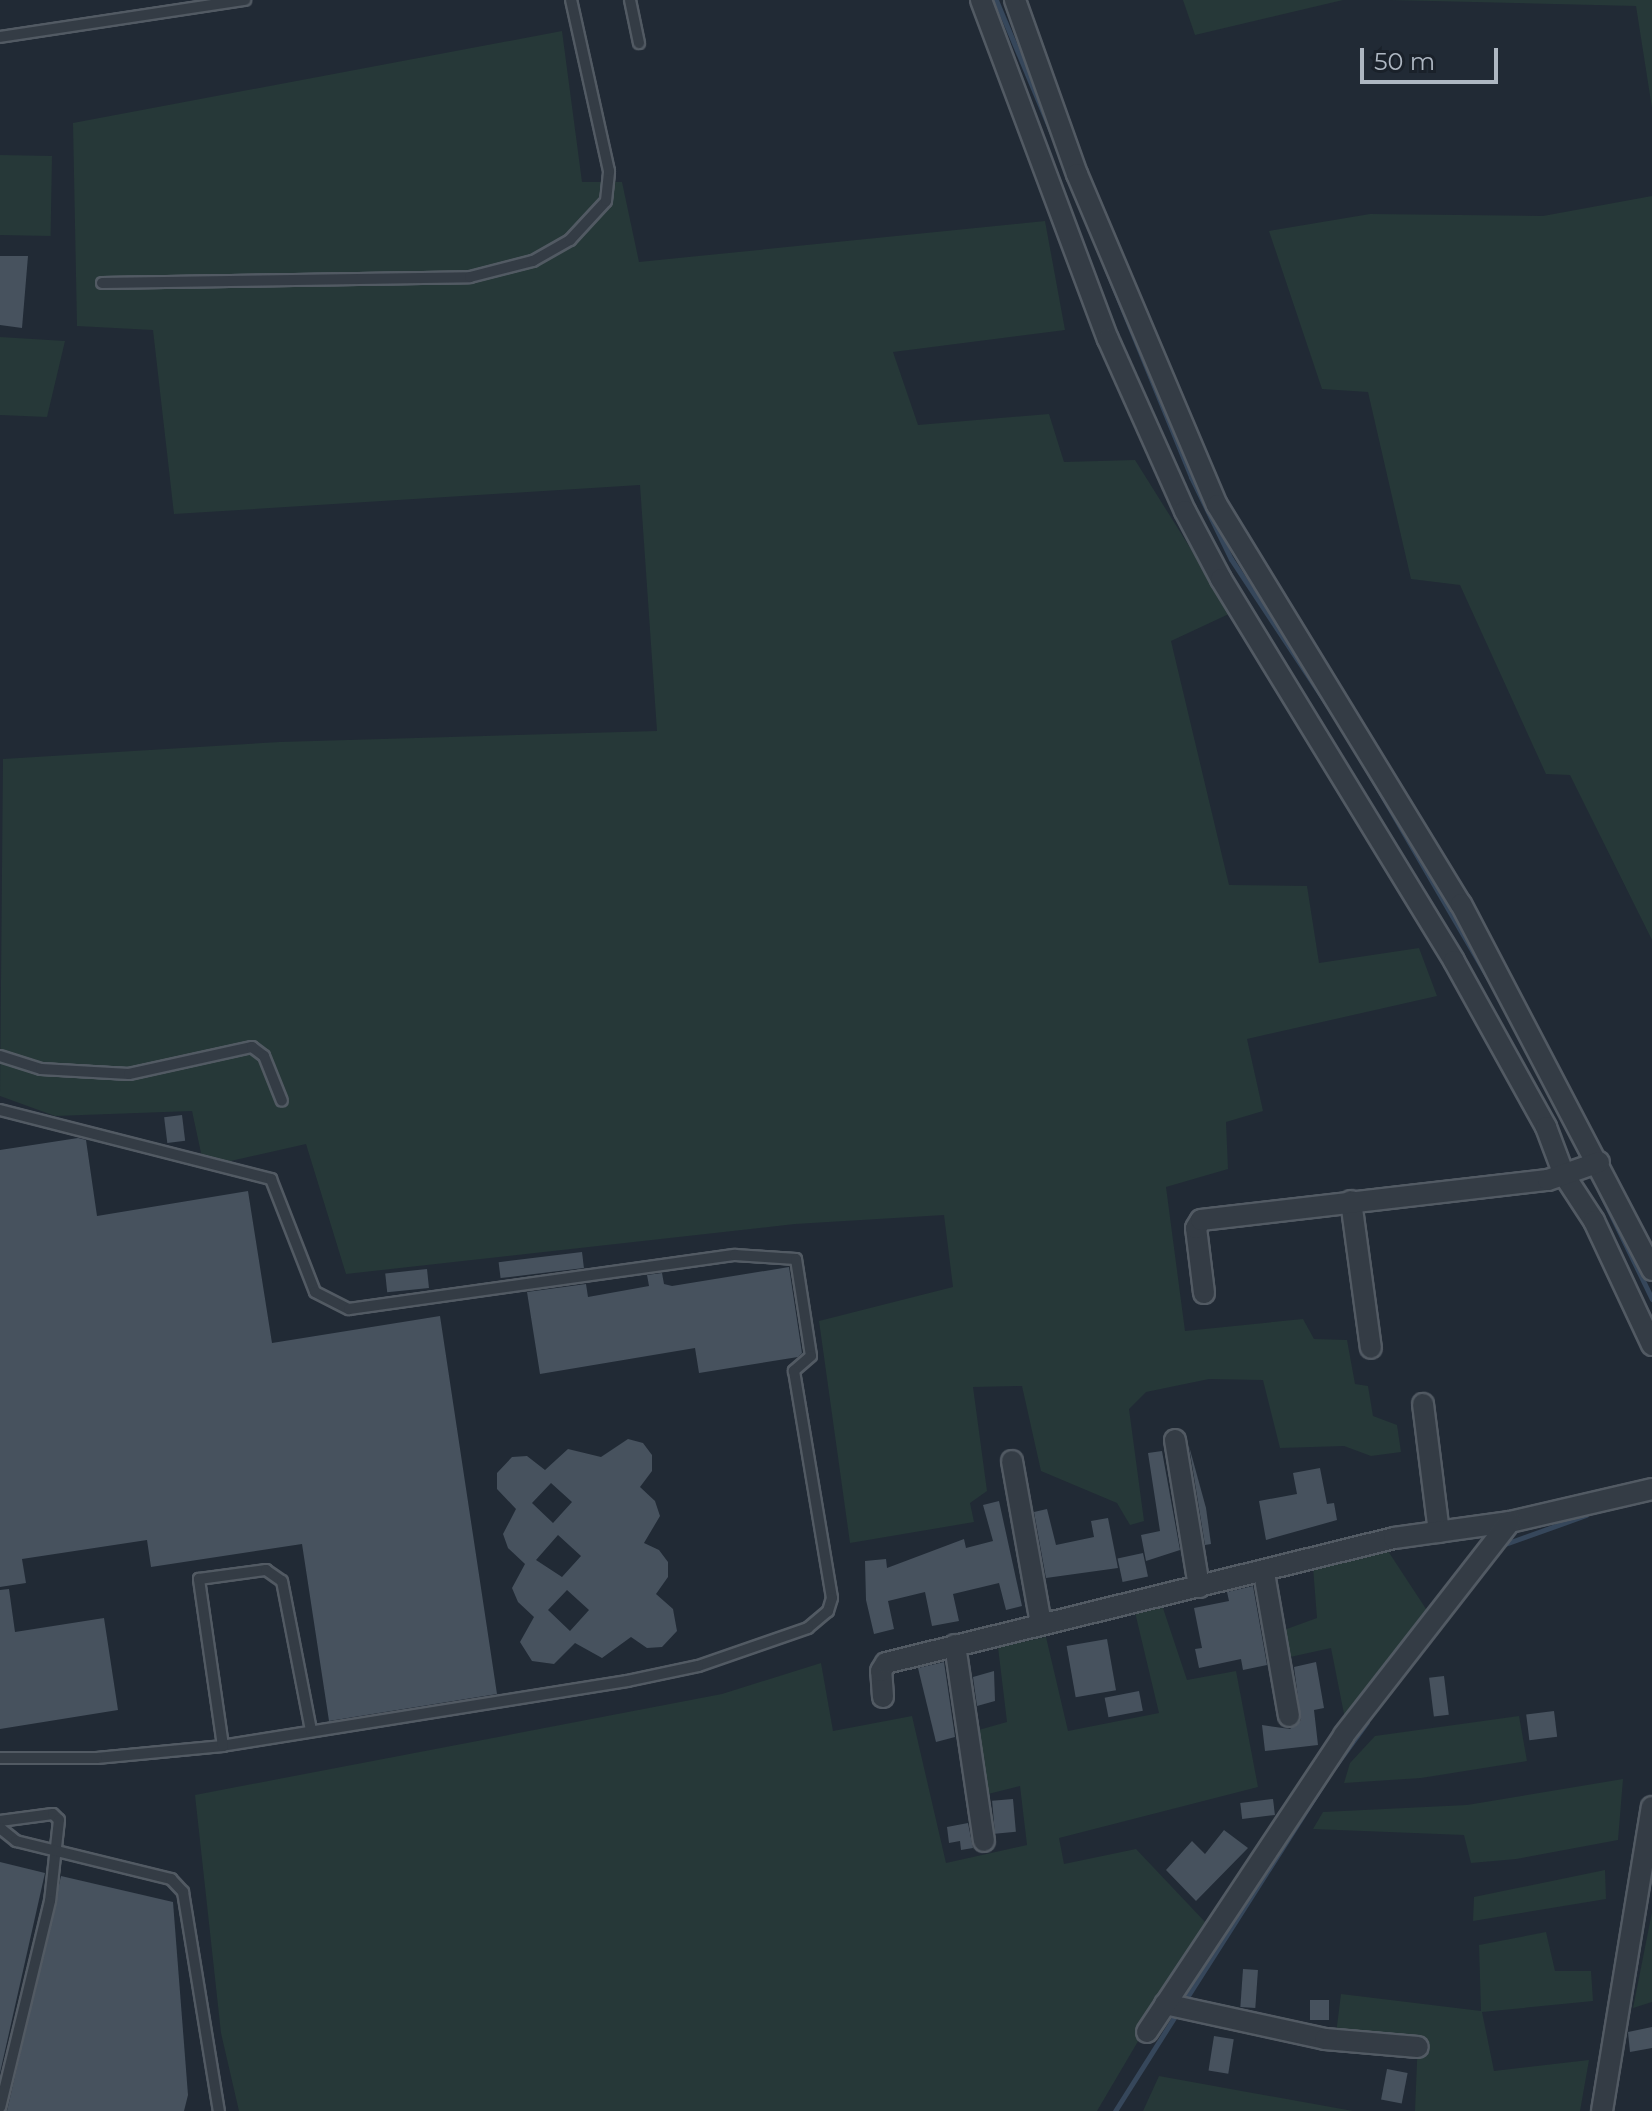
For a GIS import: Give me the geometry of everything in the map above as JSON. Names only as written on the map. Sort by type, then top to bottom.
[{"type":"street","points":[[981,0],[1059,171],[1200,505],[1221,579],[1414,890],[1594,1163],[1652,1270]]},
{"type":"street","points":[[1015,0],[1059,171],[1108,339],[1200,505],[1461,904],[1533,1073],[1566,1174],[1594,1221],[1652,1345]]},
{"type":"street","points":[[1204,1293],[1196,1228],[1201,1220],[1463,1191],[1566,1174],[1594,1163]]},
{"type":"street","points":[[1351,1201],[1371,1348]]},
{"type":"street","points":[[1423,1404],[1439,1532]]},
{"type":"street","points":[[1175,1440],[1199,1587]]},
{"type":"street","points":[[1012,1461],[1041,1624]]},
{"type":"street","points":[[883,1697],[884,1664],[1264,1573],[1394,1538],[1510,1522],[1652,1489]]},
{"type":"street","points":[[1147,2032],[1344,1735],[1510,1522]]},
{"type":"street","points":[[1264,1573],[1289,1716]]},
{"type":"street","points":[[955,1645],[984,1841]]},
{"type":"street","points":[[1602,2111],[1652,1807]]},
{"type":"street","points":[[1165,2004],[1325,2039],[1418,2047]]},
{"type":"lane","points":[[0,37],[245,0]]},
{"type":"lane","points":[[102,283],[470,277],[533,261],[570,240],[606,201],[609,171],[571,0]]},
{"type":"lane","points":[[630,0],[639,43]]},
{"type":"lane","points":[[0,1056],[41,1069],[129,1074],[252,1047],[264,1056],[282,1101]]},
{"type":"lane","points":[[0,1110],[271,1179],[315,1292],[349,1309],[387,1308],[735,1255],[796,1259],[811,1356],[794,1371],[832,1598],[820,1621],[698,1666],[656,1675],[223,1746],[97,1758],[0,1758]]},
{"type":"lane","points":[[223,1746],[199,1579],[266,1570],[282,1581],[311,1730]]},
{"type":"lane","points":[[0,1821],[53,1814],[59,1820],[50,1901],[0,2107]]},
{"type":"lane","points":[[0,1828],[16,1841],[171,1879],[183,1892],[219,2111]]},
{"type":"shaded area","points":[[1183,0],[1343,0],[1195,35]]},
{"type":"shaded area","points":[[1389,0],[1652,0],[1652,108],[1636,6]]},
{"type":"shaded area","points":[[562,31],[582,182],[622,182],[639,262],[1045,221],[1065,330],[893,352],[918,425],[1049,414],[1064,462],[1135,460],[1231,613],[1171,641],[1229,885],[1307,886],[1319,963],[1419,948],[1437,996],[1247,1039],[1263,1111],[1226,1122],[1228,1169],[1166,1187],[1185,1331],[1303,1319],[1314,1339],[1347,1340],[1355,1384],[1368,1386],[1373,1416],[1397,1425],[1401,1452],[1371,1456],[1344,1446],[1280,1448],[1263,1380],[1209,1379],[1146,1392],[1129,1409],[1144,1521],[1130,1525],[1117,1503],[1041,1471],[1022,1386],[973,1387],[987,1491],[970,1503],[974,1522],[850,1543],[819,1321],[953,1287],[944,1215],[795,1224],[346,1274],[306,1144],[204,1167],[192,1111],[55,1116],[0,1096],[3,759],[280,742],[657,731],[640,485],[174,514],[153,330],[77,326],[73,123]]},
{"type":"shaded area","points":[[0,155],[52,156],[51,236],[0,235]]},
{"type":"shaded area","points":[[1652,196],[1652,940],[1570,775],[1546,774],[1460,585],[1411,579],[1368,392],[1322,389],[1269,231],[1370,214],[1543,216]]},
{"type":"shaded area","points":[[0,337],[65,341],[47,417],[0,415]]},
{"type":"shaded area","points":[[1386,1548],[1428,1612],[1345,1719],[1331,1648],[1290,1657],[1284,1630],[1317,1618],[1313,1567]]},
{"type":"shaded area","points":[[1161,1602],[1187,1680],[1236,1671],[1258,1787],[1059,1838],[1064,1864],[1136,1849],[1207,1924],[1097,2111],[239,2111],[221,2033],[195,1795],[722,1694],[821,1663],[833,1731],[912,1716],[946,1863],[1027,1845],[1020,1786],[984,1795],[975,1731],[1007,1722],[998,1647],[1046,1637],[1068,1731],[1159,1713],[1134,1608]]},
{"type":"shaded area","points":[[1519,1716],[1527,1761],[1421,1778],[1344,1783],[1350,1763],[1375,1736]]},
{"type":"shaded area","points":[[1623,1779],[1618,1840],[1516,1859],[1471,1863],[1464,1835],[1313,1829],[1323,1812],[1467,1805]]},
{"type":"shaded area","points":[[1605,1870],[1606,1899],[1473,1921],[1474,1897]]},
{"type":"shaded area","points":[[1652,1912],[1652,2002],[1633,2008]]},
{"type":"shaded area","points":[[1546,1932],[1555,1971],[1591,1971],[1593,2001],[1482,2012],[1494,2071],[1589,2060],[1580,2111],[1415,2111],[1418,2038],[1336,2034],[1341,1994],[1481,2011],[1479,1945]]},
{"type":"shaded area","points":[[1159,2076],[1353,2111],[1143,2111]]},
{"type":"building","points":[[0,256],[28,256],[22,328],[0,325]]},
{"type":"building","points":[[182,1115],[185,1141],[167,1143],[164,1117]]},
{"type":"building","points":[[78,1138],[86,1140],[97,1216],[248,1191],[272,1343],[440,1316],[497,1694],[329,1721],[302,1544],[151,1567],[147,1540],[22,1559],[26,1583],[0,1587],[0,1150]]},
{"type":"building","points":[[582,1252],[584,1268],[501,1278],[499,1262]]},
{"type":"building","points":[[789,1267],[802,1353],[798,1357],[699,1373],[695,1348],[540,1374],[527,1292],[586,1284],[588,1297],[649,1286],[647,1275],[662,1273],[664,1284],[672,1286]]},
{"type":"building","points":[[427,1269],[429,1288],[387,1292],[385,1273]]},
{"type":"building","points":[[628,1439],[643,1443],[652,1455],[652,1471],[640,1487],[655,1501],[660,1516],[644,1543],[659,1550],[668,1562],[668,1577],[656,1594],[673,1609],[677,1631],[662,1647],[647,1648],[631,1637],[602,1658],[575,1643],[554,1664],[532,1661],[520,1642],[534,1617],[518,1602],[512,1588],[525,1564],[508,1548],[503,1534],[516,1509],[497,1489],[497,1473],[512,1457],[527,1456],[545,1470],[568,1449],[601,1457]],"holes":[[[551,1483],[572,1502],[553,1523],[532,1503]],[[558,1535],[581,1556],[562,1577],[536,1560]],[[567,1590],[589,1610],[570,1631],[548,1610]]]},
{"type":"building","points":[[1189,1446],[1206,1508],[1211,1544],[1205,1545]]},
{"type":"building","points":[[1162,1451],[1180,1550],[1146,1561],[1141,1535],[1160,1531],[1148,1453]]},
{"type":"building","points":[[1320,1468],[1327,1504],[1334,1503],[1337,1520],[1266,1540],[1259,1501],[1297,1494],[1293,1473]]},
{"type":"building","points":[[999,1501],[1022,1606],[1006,1610],[999,1583],[953,1594],[959,1621],[932,1626],[925,1592],[888,1601],[894,1629],[874,1634],[866,1600],[865,1561],[886,1559],[887,1568],[964,1539],[966,1548],[993,1541],[983,1505]]},
{"type":"building","points":[[1047,1509],[1056,1545],[1094,1537],[1091,1521],[1108,1518],[1118,1568],[1046,1578],[1034,1512]]},
{"type":"building","points":[[1143,1553],[1148,1576],[1123,1582],[1118,1558]]},
{"type":"building","points":[[1253,1586],[1267,1665],[1243,1670],[1241,1659],[1199,1668],[1195,1649],[1202,1648],[1194,1608],[1229,1601],[1227,1592]]},
{"type":"building","points":[[9,1589],[15,1632],[104,1618],[118,1710],[0,1729],[0,1590]]},
{"type":"building","points":[[1107,1639],[1116,1690],[1076,1697],[1067,1646]]},
{"type":"building","points":[[944,1662],[955,1737],[936,1742],[918,1668]]},
{"type":"building","points":[[1316,1662],[1324,1708],[1314,1710],[1318,1745],[1265,1751],[1262,1725],[1290,1729],[1301,1720],[1294,1667]]},
{"type":"building","points":[[994,1671],[995,1701],[977,1706],[973,1677]]},
{"type":"building","points":[[1444,1676],[1449,1715],[1434,1717],[1429,1678]]},
{"type":"building","points":[[1139,1691],[1143,1711],[1108,1717],[1105,1698]]},
{"type":"building","points":[[1554,1711],[1557,1737],[1529,1740],[1526,1714]]},
{"type":"building","points":[[1013,1799],[1016,1832],[995,1834],[992,1801]]},
{"type":"building","points":[[1273,1799],[1275,1815],[1242,1819],[1240,1803]]},
{"type":"building","points":[[968,1823],[973,1848],[961,1850],[960,1841],[949,1843],[947,1827]]},
{"type":"building","points":[[1224,1830],[1248,1848],[1196,1901],[1166,1870],[1192,1841],[1205,1854]]},
{"type":"building","points":[[0,1862],[45,1873],[0,2073]]},
{"type":"building","points":[[61,1876],[173,1902],[188,2095],[184,2111],[7,2111]]},
{"type":"building","points":[[1243,1969],[1258,1970],[1255,2008],[1240,2007]]},
{"type":"building","points":[[1310,2000],[1329,2000],[1329,2020],[1310,2020]]},
{"type":"building","points":[[1652,2027],[1652,2048],[1630,2052],[1628,2032]]},
{"type":"building","points":[[1214,2036],[1234,2039],[1228,2074],[1209,2071]]},
{"type":"building","points":[[1387,2069],[1408,2073],[1402,2103],[1381,2099]]},
{"type":"waterway","points":[[996,0],[1057,146]]},
{"type":"waterway","points":[[1105,266],[1191,477],[1231,559],[1334,715]]},
{"type":"waterway","points":[[1352,744],[1498,995]]},
{"type":"waterway","points":[[1600,1192],[1652,1299]]},
{"type":"waterway","points":[[1505,1544],[1586,1515]]},
{"type":"waterway","points":[[1335,1766],[1367,1722]]},
{"type":"waterway","points":[[1184,2002],[1323,1784]]},
{"type":"waterway","points":[[1115,2111],[1177,2013]]}]
